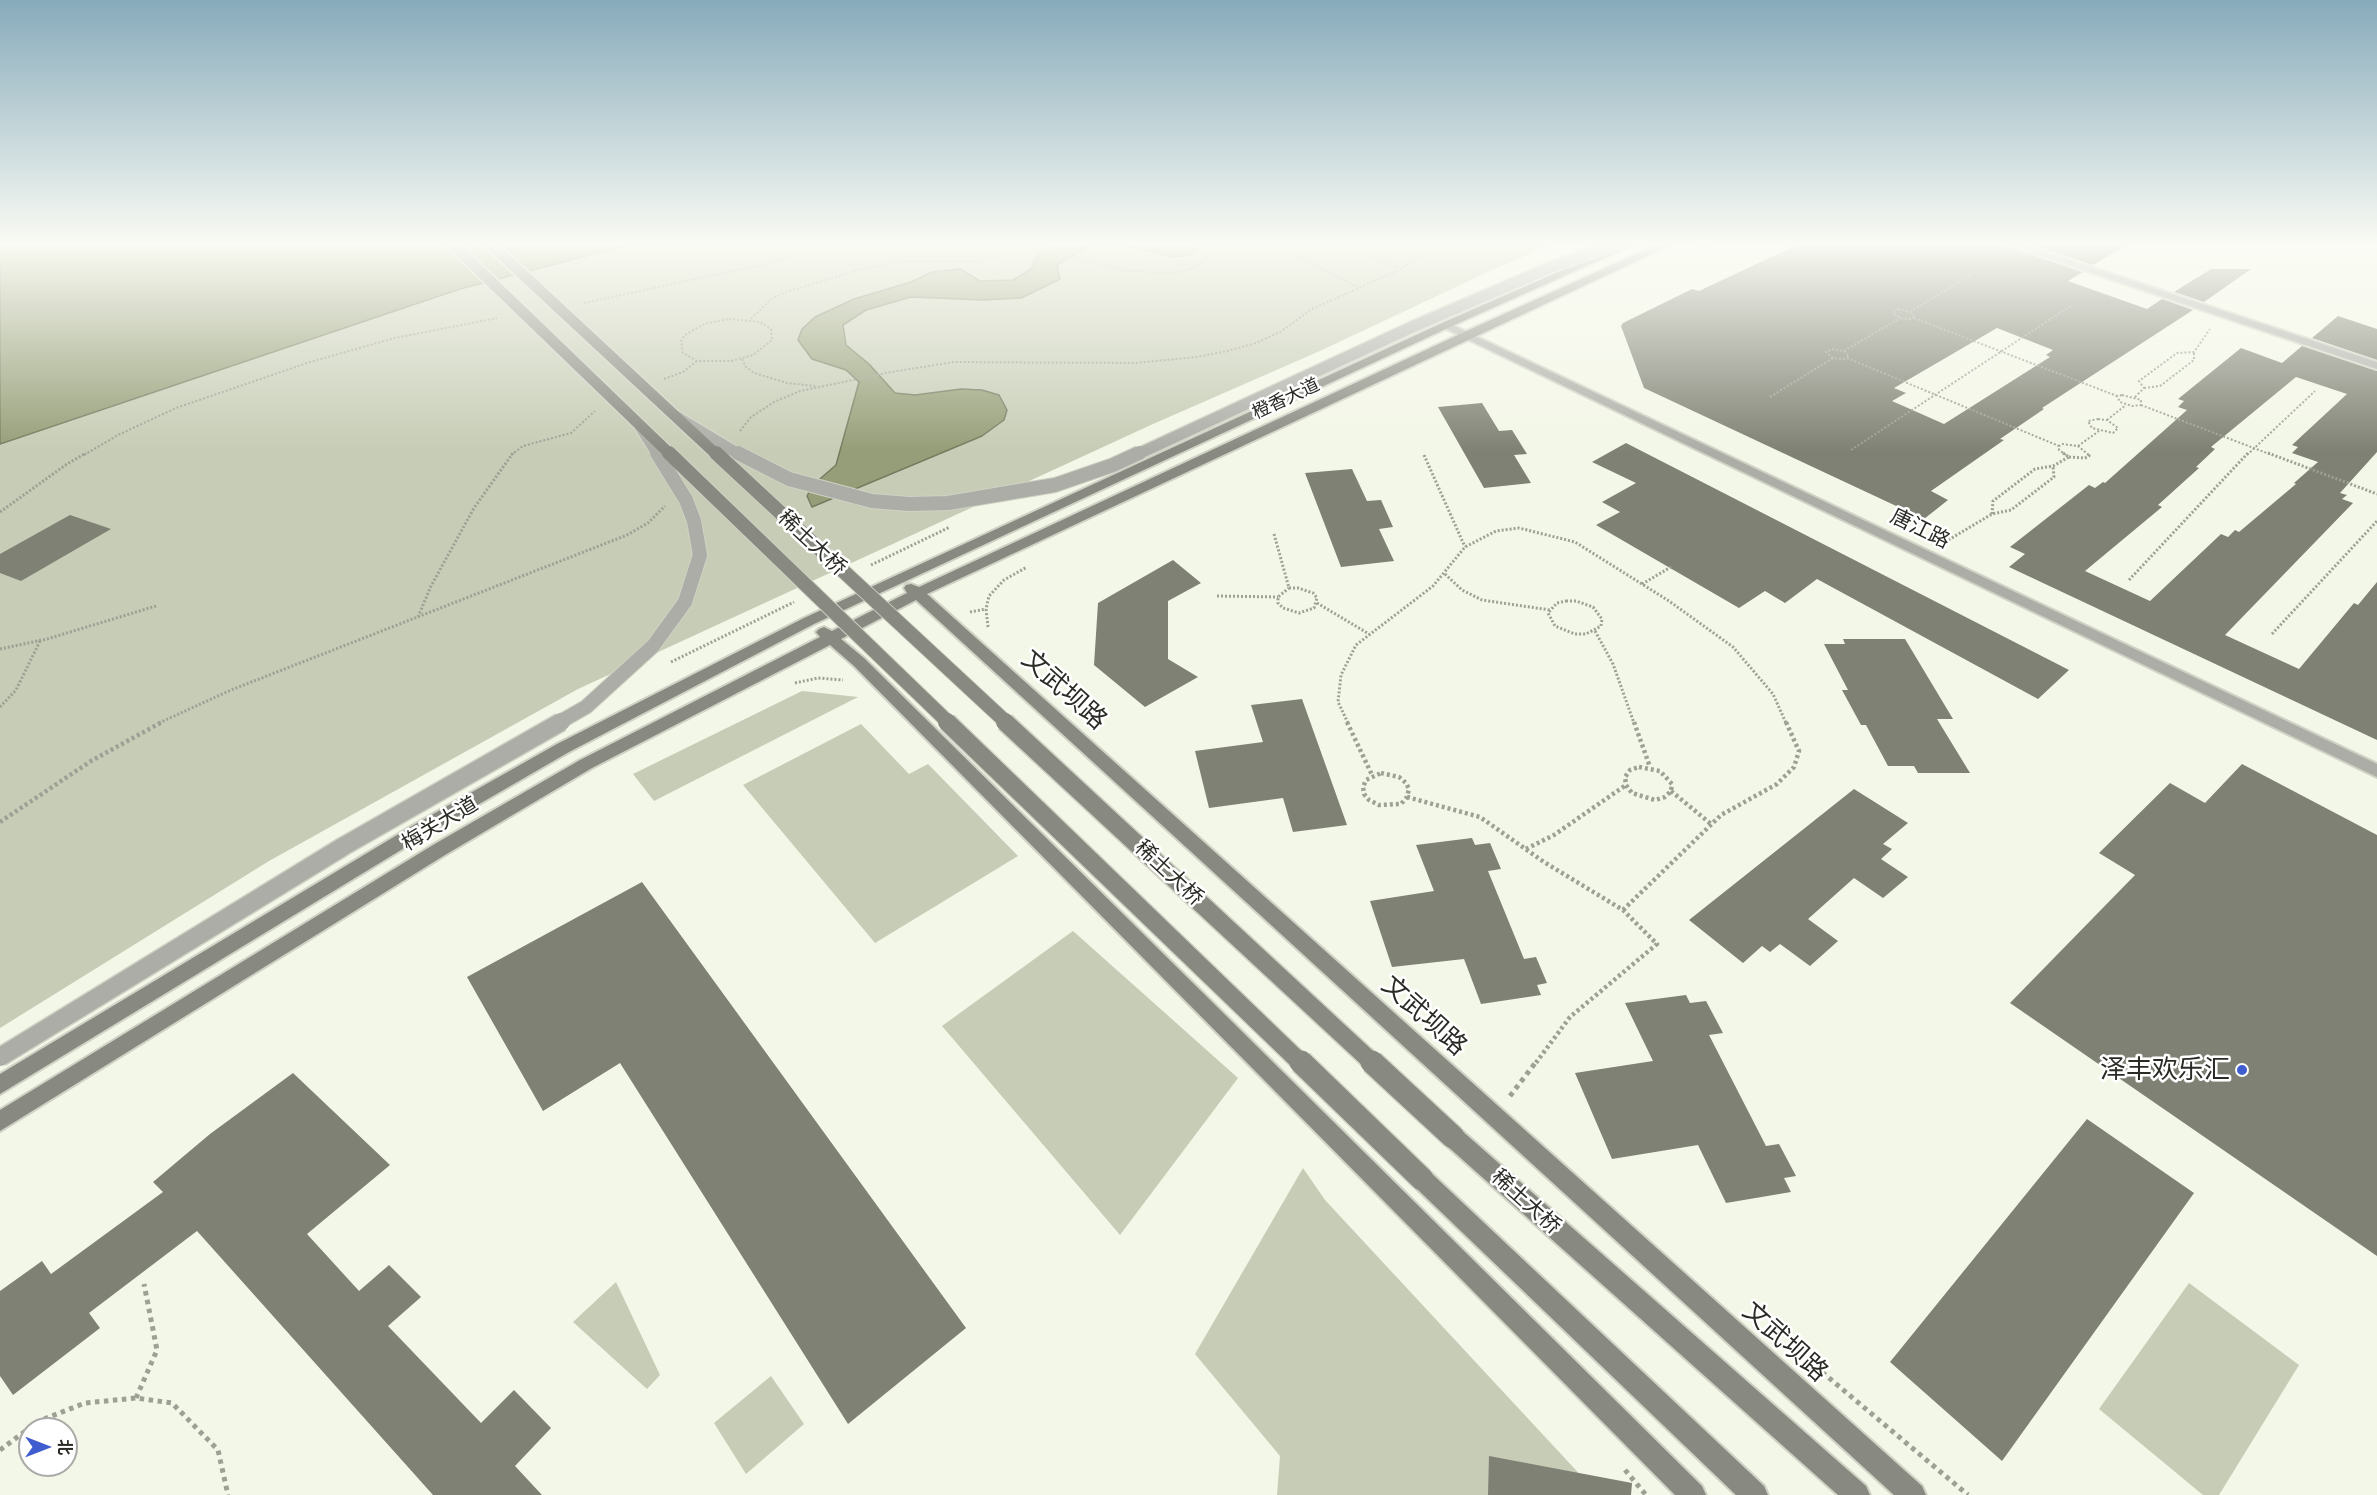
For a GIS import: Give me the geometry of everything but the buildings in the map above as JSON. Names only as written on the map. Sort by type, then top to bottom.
[{"type":"main road","name":"稀土大桥","points":[[522,312],[1422,1179],[1755,1495]]},
{"type":"main road","name":"稀土大桥","points":[[563,312],[1453,1137],[1857,1495]]},
{"type":"main road","name":"橙香大道","points":[[898,578],[1476,312]]},
{"type":"main road","name":"橙香大道","points":[[918,593],[1517,312]]},
{"type":"main road","name":"文武坝路","points":[[898,578],[918,593],[1913,1495]]},
{"type":"main road","name":"梅关大道","points":[[0,1085],[418,831],[563,748],[809,621],[898,578]]},
{"type":"main road","name":"梅关大道","points":[[0,1121],[449,844],[586,764],[918,593]]},
{"type":"main road","points":[[809,621],[876,679],[1693,1495]]},
{"type":"street","points":[[674,415],[746,458],[789,479],[872,501],[909,504],[948,503],[1055,485],[1113,465],[1449,312]]},
{"type":"street","points":[[2214,312],[2377,366]]},
{"type":"street","name":"唐江路","points":[[1446,325],[2377,771]]},
{"type":"street","points":[[0,1057],[344,846],[586,707],[653,646],[685,602],[700,555],[694,521],[686,500],[640,425]]},
{"type":"path","points":[[751,319],[758,312]]},
{"type":"path","points":[[737,435],[751,417],[774,402],[819,386],[954,362],[1136,363],[1197,357],[1256,343],[1280,332],[1308,312]]},
{"type":"path","points":[[1893,312],[1900,318]]},
{"type":"path","points":[[1910,312],[1914,314],[1914,318]]},
{"type":"path","points":[[1851,450],[2062,312]]},
{"type":"path","points":[[2135,397],[2144,388],[2160,386],[2194,360],[2194,352],[2221,314]]},
{"type":"path","points":[[0,512],[67,464],[118,435],[176,408],[310,362],[395,338],[501,317]]},
{"type":"path","points":[[1833,358],[1826,352],[1828,350],[1844,351],[1900,318],[1914,318],[2117,396],[2135,397],[2141,400],[2141,405]]},
{"type":"path","points":[[751,319],[767,325],[771,329],[772,340],[762,350],[742,359],[719,362],[698,361],[683,353],[680,347],[686,335],[704,324],[751,319]]},
{"type":"path","points":[[1844,351],[1848,354],[1847,358]]},
{"type":"path","points":[[2144,388],[2139,381],[2177,354],[2194,352]]},
{"type":"path","points":[[1770,397],[1833,358],[1847,358],[2059,446],[2070,444],[2078,446],[2085,449],[2089,456],[2070,457],[2059,450],[2059,446]]},
{"type":"path","points":[[742,359],[746,367],[761,376],[819,386]]},
{"type":"path","points":[[663,380],[683,372],[698,361]]},
{"type":"path","points":[[2129,580],[2253,447],[2315,391]]},
{"type":"path","points":[[2117,396],[2120,402],[2126,405],[2141,405],[2377,494]]},
{"type":"path","points":[[2107,420],[2126,405]]},
{"type":"path","points":[[418,617],[431,586],[474,508],[510,456],[523,446],[571,433],[600,406]]},
{"type":"path","points":[[2107,420],[2118,428],[2117,431],[2099,431],[2092,428],[2088,421],[2107,420]]},
{"type":"path","points":[[2078,446],[2099,431]]},
{"type":"path","points":[[1424,455],[1465,548]]},
{"type":"path","points":[[1992,513],[1993,501],[2035,469],[2053,466],[2070,457]]},
{"type":"path","points":[[1924,555],[1992,513],[2011,510],[2054,477],[2053,466]]},
{"type":"path","points":[[0,822],[91,762],[168,718],[231,690],[627,535],[648,523],[669,503]]},
{"type":"path","points":[[2272,634],[2377,521]]},
{"type":"path","points":[[1372,775],[1338,702],[1341,675],[1356,645],[1432,586],[1445,574],[1465,548],[1496,531],[1519,528],[1559,536],[1575,542],[1642,584],[1733,647],[1773,694],[1799,751],[1794,768],[1777,784],[1721,815],[1623,910]]},
{"type":"path","points":[[1274,534],[1289,588]]},
{"type":"path","points":[[1642,584],[1671,567]]},
{"type":"path","points":[[1445,574],[1462,590],[1482,600],[1550,610]]},
{"type":"path","points":[[1317,603],[1307,611],[1290,611],[1278,603],[1278,597],[1289,588],[1298,588],[1313,593],[1317,603],[1369,634]]},
{"type":"path","points":[[1217,596],[1278,597]]},
{"type":"path","points":[[1566,601],[1585,603],[1599,613],[1602,619],[1601,626],[1595,631],[1575,634],[1564,631],[1550,620],[1550,610],[1557,603],[1566,601]]},
{"type":"path","points":[[0,649],[40,641],[156,606]]},
{"type":"path","points":[[1595,631],[1613,664],[1650,768]]},
{"type":"path","points":[[0,707],[16,690],[40,641]]},
{"type":"path","points":[[1639,767],[1650,768],[1667,777],[1672,784],[1671,791],[1665,797],[1655,800],[1637,796],[1626,785],[1625,777],[1630,770],[1639,767]]},
{"type":"path","points":[[1381,773],[1399,777],[1409,789],[1407,797],[1401,804],[1379,805],[1369,800],[1363,786],[1372,775],[1381,773]]},
{"type":"path","points":[[1526,849],[1554,835],[1626,785]]},
{"type":"path","points":[[1671,791],[1711,824]]},
{"type":"path","points":[[1407,797],[1480,817],[1623,910],[1657,944],[1570,1017],[1504,1104]]},
{"type":"path","points":[[136,1398],[157,1350],[144,1284]]},
{"type":"path","points":[[0,1450],[39,1421],[85,1403],[136,1398],[172,1403],[218,1450],[228,1495]]},
{"type":"shaded area","points":[[0,312],[392,312],[0,444]]},
{"type":"shaded area","points":[[392,312],[1403,312],[1153,424],[578,689],[269,861],[0,1028],[0,444]]},
{"type":"shaded area","points":[[826,312],[863,312],[843,325],[846,345],[869,364],[895,393],[915,395],[961,389],[982,390],[999,395],[1007,410],[1004,420],[982,436],[812,507],[807,496],[813,485],[836,465],[859,382],[846,370],[812,359],[798,340],[802,329],[815,317]]},
{"type":"shaded area","points":[[802,691],[858,697],[654,801],[633,774]]},
{"type":"shaded area","points":[[861,724],[909,774],[928,764],[1018,856],[875,943],[743,785]]},
{"type":"shaded area","points":[[1073,931],[1238,1078],[1120,1235],[942,1026]]},
{"type":"shaded area","points":[[1303,1168],[1325,1200],[1599,1495],[1277,1495],[1280,1456],[1195,1354]]},
{"type":"shaded area","points":[[616,1282],[660,1375],[647,1389],[573,1322]]},
{"type":"shaded area","points":[[2189,1283],[2299,1365],[2219,1495],[2203,1495],[2099,1409]]},
{"type":"shaded area","points":[[771,1376],[804,1424],[746,1474],[714,1423]]},
{"type":"place","name":"泽丰欢乐汇","points":[[2242,1070]]}]
